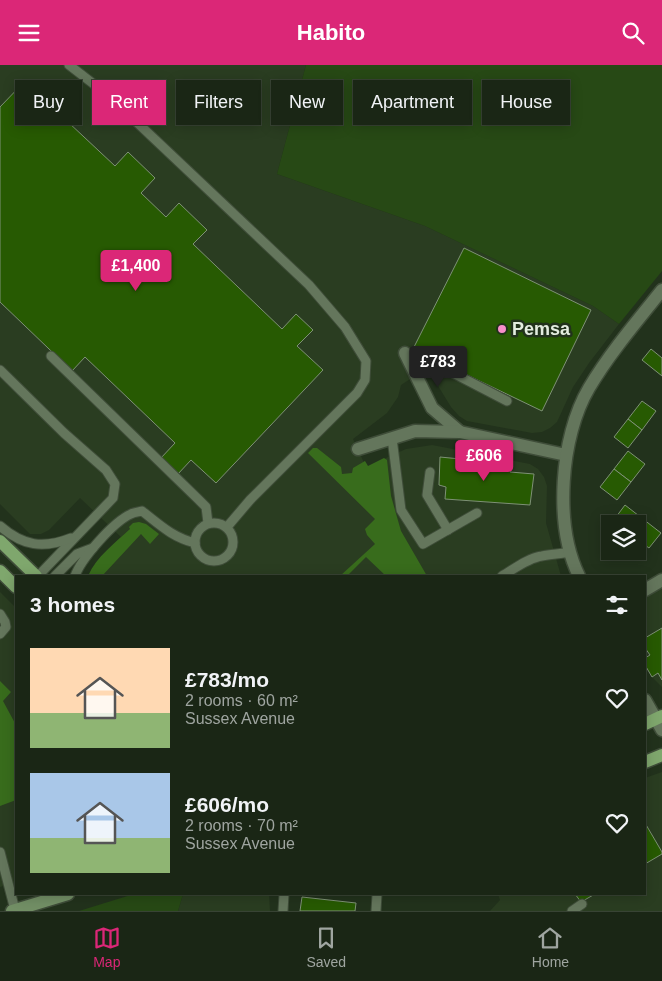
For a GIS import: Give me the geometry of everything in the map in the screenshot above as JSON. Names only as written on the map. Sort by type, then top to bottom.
[{"type":"main road","points":[[0,541],[36,575]]},
{"type":"main road","points":[[0,571],[15,586]]},
{"type":"main road","points":[[646,762],[662,755]]},
{"type":"main road","points":[[14,910],[44,906],[65,895]]},
{"type":"street","points":[[578,575],[572,562],[562,508],[566,455],[574,423],[588,389],[629,331],[662,290]]},
{"type":"street","points":[[408,358],[432,408],[460,432]]},
{"type":"street","points":[[358,449],[415,431],[460,432],[566,455]]},
{"type":"street","points":[[646,588],[662,580]]},
{"type":"street","points":[[646,702],[657,722]]},
{"type":"lane","points":[[69,65],[109,96],[310,285],[345,327],[366,361],[365,380],[357,393],[250,500],[227,527]]},
{"type":"lane","points":[[51,356],[206,507],[208,523]]},
{"type":"lane","points":[[408,358],[428,360],[507,401]]},
{"type":"lane","points":[[0,370],[106,471],[115,485],[113,498],[38,575]]},
{"type":"lane","points":[[392,437],[401,511],[423,544],[476,513]]},
{"type":"lane","points":[[430,472],[427,495],[448,530]]},
{"type":"lane","points":[[76,575],[93,548],[130,514],[142,511],[167,532],[195,543]]},
{"type":"lane","points":[[208,523],[221,523],[231,531],[234,542],[231,551],[223,559],[213,561],[203,558],[199,554],[195,543],[198,530],[208,523]]},
{"type":"lane","points":[[0,526],[11,536],[34,544],[56,544],[74,537]]},
{"type":"lane","points":[[56,575],[78,554],[93,548]]},
{"type":"lane","points":[[504,575],[531,559],[570,552]]},
{"type":"lane","points":[[0,614],[5,621],[6,627],[0,635]]},
{"type":"lane","points":[[0,852],[14,910]]},
{"type":"lane","points":[[283,911],[284,895]]},
{"type":"lane","points":[[376,895],[376,911]]},
{"type":"lane","points":[[572,911],[582,904]]},
{"type":"shaded area","points":[[0,65],[306,65],[302,80],[271,80],[271,125],[290,125],[277,174],[425,226],[593,306],[619,324],[573,387],[557,422],[542,432],[532,433],[467,421],[459,416],[451,407],[427,368],[401,385],[398,397],[387,413],[353,439],[367,469],[406,449],[432,445],[530,464],[538,469],[544,477],[547,486],[546,523],[561,575],[89,575],[121,537],[80,498],[49,530],[41,534],[30,534],[0,504]]},
{"type":"shaded area","points":[[662,580],[662,687],[652,677],[646,667],[646,589]]},
{"type":"shaded area","points":[[0,592],[15,607],[15,882],[0,887]]},
{"type":"shaded area","points":[[662,772],[662,911],[490,911],[500,900],[498,895],[646,895],[646,778]]},
{"type":"shaded area","points":[[183,895],[269,895],[270,911],[178,911]]},
{"type":"green space","points":[[306,65],[662,65],[662,271],[619,324],[593,306],[425,226],[277,174],[290,125],[343,125],[343,80],[302,80]]},
{"type":"green space","points":[[313,448],[317,448],[341,467],[342,474],[352,473],[353,468],[365,461],[368,466],[384,458],[387,460],[391,496],[401,531],[426,575],[385,575],[366,557],[348,575],[341,575],[375,544],[367,535],[365,529],[375,519],[308,453]]},
{"type":"green space","points":[[133,523],[146,524],[159,534],[150,544],[141,534],[103,575],[89,575],[96,562],[130,529],[129,527]]},
{"type":"green space","points":[[0,681],[11,692],[3,701],[15,723],[15,800],[0,806]]},
{"type":"green space","points":[[131,895],[183,895],[178,911],[79,911]]},
{"type":"building","points":[[15,91],[15,125],[71,125],[115,166],[128,152],[155,178],[141,193],[166,217],[179,203],[207,230],[193,244],[282,329],[296,314],[313,330],[297,346],[323,370],[216,483],[191,460],[177,475],[160,459],[175,443],[85,357],[72,371],[0,302],[0,107]]},
{"type":"building","name":"Pemsa","points":[[464,248],[591,310],[542,411],[413,349]]},
{"type":"building","points":[[651,349],[662,358],[662,376],[642,360]]},
{"type":"building","points":[[642,401],[656,411],[642,430],[628,419]]},
{"type":"building","points":[[628,419],[642,430],[628,448],[614,437]]},
{"type":"building","points":[[628,451],[645,464],[631,482],[614,469]]},
{"type":"building","points":[[440,457],[511,464],[510,472],[534,474],[530,505],[445,499],[446,487],[439,485]]},
{"type":"building","points":[[614,469],[631,482],[617,500],[600,487]]},
{"type":"building","points":[[625,505],[638,515],[618,515]]},
{"type":"building","points":[[646,521],[661,533],[649,548],[646,546]]},
{"type":"building","points":[[662,628],[662,680],[658,673],[652,677],[646,667],[646,657],[650,655],[646,649],[646,637]]},
{"type":"building","points":[[646,825],[662,852],[662,854],[646,863]]},
{"type":"building","points":[[576,895],[593,895],[581,902]]},
{"type":"building","points":[[302,897],[356,903],[355,911],[300,911]]},
{"type":"place","name":"Pemsa","points":[[502,329]]}]
